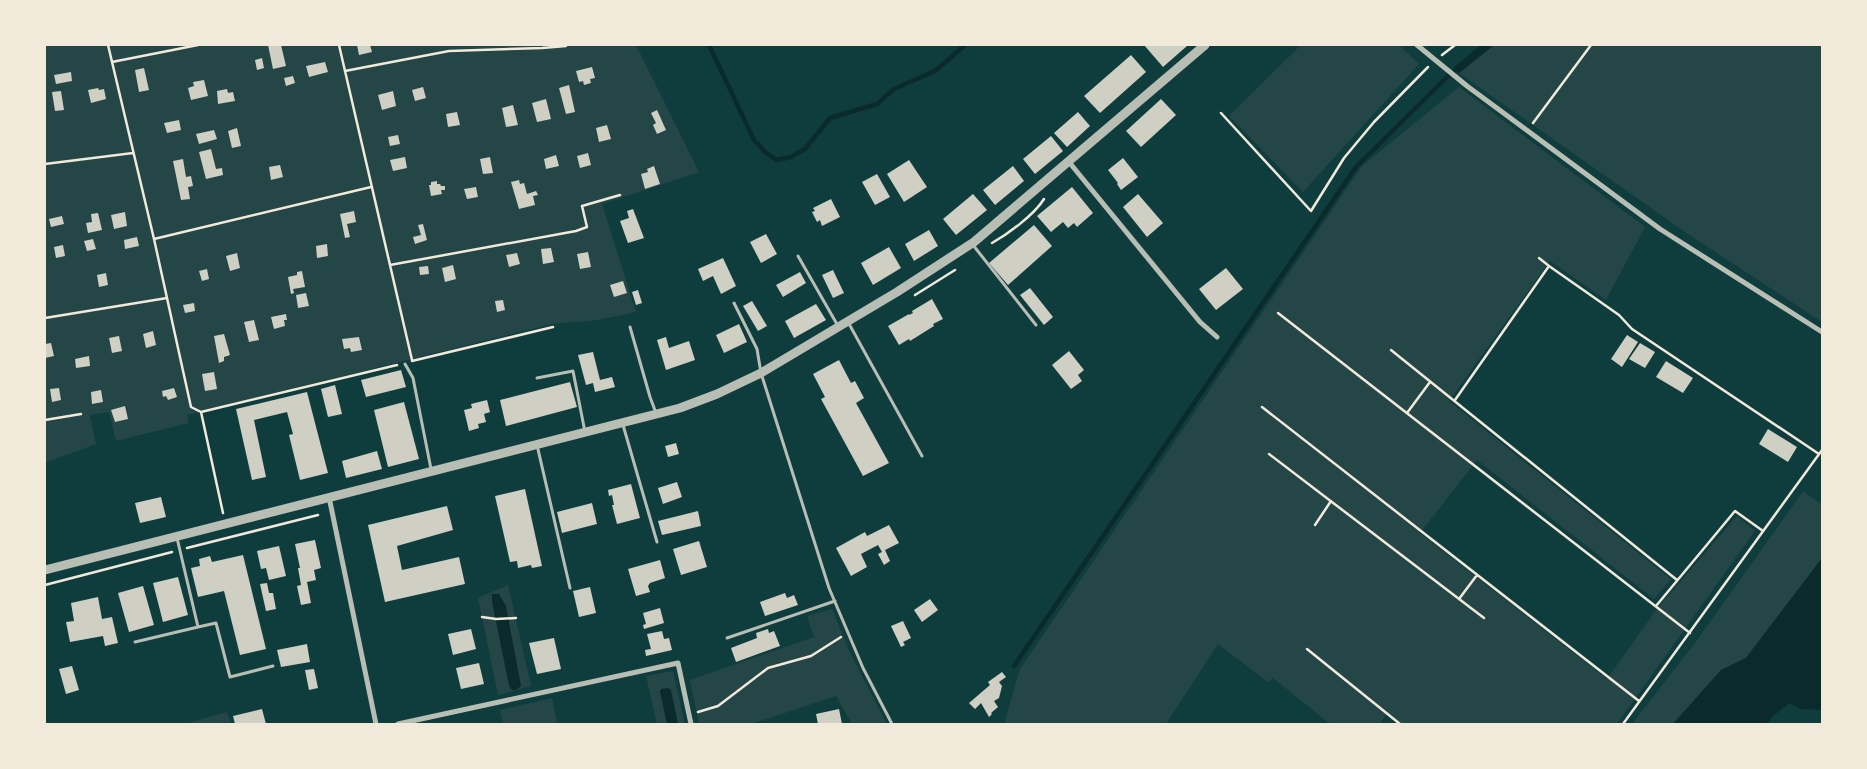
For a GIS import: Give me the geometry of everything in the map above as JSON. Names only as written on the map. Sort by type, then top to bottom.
[{"type":"street","points":[[45,570],[680,408],[717,394],[761,373],[928,272],[972,243],[1204,45]]},
{"type":"street","points":[[1417,45],[1434,61],[1467,86],[1660,229],[1822,332]]},
{"type":"street","points":[[1069,162],[1200,322],[1217,337]]},
{"type":"street","points":[[330,497],[376,724]]},
{"type":"street","points":[[398,724],[678,663],[692,724]]},
{"type":"lane","points":[[972,243],[1036,325]]},
{"type":"lane","points":[[798,256],[838,327]]},
{"type":"lane","points":[[734,303],[757,349],[761,373],[835,602],[863,668],[892,724]]},
{"type":"lane","points":[[848,321],[922,456]]},
{"type":"lane","points":[[630,328],[656,414]]},
{"type":"lane","points":[[405,364],[413,378],[431,471]]},
{"type":"lane","points":[[537,378],[573,370],[583,412],[585,432]]},
{"type":"lane","points":[[622,423],[657,542]]},
{"type":"lane","points":[[537,444],[570,588]]},
{"type":"lane","points":[[176,536],[198,627]]},
{"type":"lane","points":[[727,638],[835,602]]},
{"type":"lane","points":[[135,642],[216,623],[230,677],[273,666]]},
{"type":"path","points":[[108,45],[191,407],[201,412],[554,327]]},
{"type":"path","points":[[112,62],[198,45]]},
{"type":"path","points":[[339,45],[412,361]]},
{"type":"path","points":[[1221,114],[1311,211],[1344,158],[1374,122],[1434,61],[1455,45]]},
{"type":"path","points":[[1528,130],[1591,45]]},
{"type":"path","points":[[345,71],[449,51],[566,46]]},
{"type":"path","points":[[45,164],[133,153]]},
{"type":"path","points":[[154,239],[372,187]]},
{"type":"path","points":[[978,252],[1003,237],[1040,206],[1048,192]]},
{"type":"path","points":[[390,265],[576,231],[587,227],[582,206],[620,195]]},
{"type":"path","points":[[1539,258],[1619,315],[1632,329],[1819,454]]},
{"type":"path","points":[[1456,400],[1549,266]]},
{"type":"path","points":[[913,297],[958,267]]},
{"type":"path","points":[[45,318],[167,298]]},
{"type":"path","points":[[1278,313],[1690,633]]},
{"type":"path","points":[[1391,350],[1430,382],[1456,400],[1677,580]]},
{"type":"path","points":[[1407,413],[1430,382]]},
{"type":"path","points":[[1262,407],[1639,701]]},
{"type":"path","points":[[201,412],[224,515]]},
{"type":"path","points":[[45,420],[81,414]]},
{"type":"path","points":[[1622,724],[1822,450]]},
{"type":"path","points":[[1269,454],[1484,618]]},
{"type":"path","points":[[1315,526],[1332,501]]},
{"type":"path","points":[[1656,606],[1735,511],[1763,530]]},
{"type":"path","points":[[1459,598],[1477,575]]},
{"type":"path","points":[[482,617],[496,619],[516,618]]},
{"type":"path","points":[[689,714],[718,706],[768,668],[811,656],[848,632]]},
{"type":"path","points":[[1307,648],[1400,724]]},
{"type":"shaded area","points":[[45,45],[636,45],[699,172],[602,204],[636,312],[598,320],[552,324],[187,415],[189,423],[116,441],[109,412],[90,415],[96,444],[45,463]]},
{"type":"shaded area","points":[[1301,45],[1399,45],[1419,64],[1303,192],[1229,116]]},
{"type":"shaded area","points":[[1481,45],[1494,45],[1459,73],[1454,67]]},
{"type":"shaded area","points":[[1494,45],[1822,45],[1822,322],[1688,234],[1459,73]]},
{"type":"shaded area","points":[[1459,87],[1645,227],[1606,300],[1550,261],[1449,401],[1671,579],[1654,599],[1477,460],[1420,533],[1607,679],[1659,606],[1737,516],[1755,531],[1617,724],[1402,724],[1388,713],[1379,724],[1330,724],[1273,678],[1268,682],[1218,644],[1166,724],[1004,724],[1020,669],[1362,166]]},
{"type":"shaded area","points":[[1803,491],[1822,505],[1822,558],[1746,658],[1721,670],[1673,724],[1632,724],[1698,639]]},
{"type":"shaded area","points":[[1822,558],[1822,710],[1801,709],[1789,703],[1771,718],[1768,724],[1673,724],[1721,670],[1746,658]]},
{"type":"shaded area","points":[[508,585],[531,686],[498,695],[478,598]]},
{"type":"shaded area","points":[[492,594],[499,594],[506,606],[521,686],[516,690],[512,690],[509,685]]},
{"type":"shaded area","points":[[832,609],[850,653],[887,724],[852,724],[836,696],[751,724],[699,724],[690,680],[814,637],[807,616]]},
{"type":"shaded area","points":[[673,671],[685,724],[657,724],[646,676]]},
{"type":"shaded area","points":[[668,688],[671,690],[678,724],[667,724],[660,692],[661,689]]},
{"type":"shaded area","points":[[552,698],[557,724],[503,724],[500,710]]},
{"type":"shaded area","points":[[227,712],[231,724],[188,723]]},
{"type":"building","points":[[268,45],[281,45],[286,66],[273,69]]},
{"type":"building","points":[[357,45],[370,45],[372,52],[359,55]]},
{"type":"building","points":[[1144,45],[1185,45],[1187,46],[1163,67]]},
{"type":"building","points":[[1131,55],[1146,72],[1100,113],[1084,96]]},
{"type":"building","points":[[262,58],[264,68],[257,70],[255,60]]},
{"type":"building","points":[[325,62],[328,72],[309,77],[306,66]]},
{"type":"building","points":[[592,67],[595,78],[590,79],[591,83],[584,85],[583,81],[579,82],[576,71]]},
{"type":"building","points":[[144,68],[149,90],[139,92],[135,70]]},
{"type":"building","points":[[71,72],[72,81],[56,84],[54,75]]},
{"type":"building","points":[[293,76],[295,83],[286,86],[284,78]]},
{"type":"building","points":[[204,80],[208,96],[191,100],[188,88],[194,86],[193,82]]},
{"type":"building","points":[[569,85],[575,112],[566,114],[559,88]]},
{"type":"building","points":[[423,87],[426,98],[415,101],[412,90]]},
{"type":"building","points":[[98,88],[99,90],[104,89],[106,99],[91,103],[88,90]]},
{"type":"building","points":[[227,89],[228,93],[233,92],[235,101],[218,104],[217,91]]},
{"type":"building","points":[[61,91],[64,110],[55,111],[52,92]]},
{"type":"building","points":[[393,91],[396,106],[382,110],[378,95]]},
{"type":"building","points":[[546,99],[551,119],[537,122],[532,103]]},
{"type":"building","points":[[1161,99],[1176,115],[1141,147],[1126,131]]},
{"type":"building","points":[[513,105],[518,125],[506,127],[502,108]]},
{"type":"building","points":[[657,110],[666,130],[657,134],[653,125],[656,123],[651,113]]},
{"type":"building","points":[[457,112],[460,125],[448,127],[446,114]]},
{"type":"building","points":[[1078,112],[1090,126],[1067,147],[1054,133]]},
{"type":"building","points":[[179,120],[181,130],[167,133],[164,123]]},
{"type":"building","points":[[607,125],[611,139],[599,142],[596,128]]},
{"type":"building","points":[[237,128],[241,146],[232,148],[228,131]]},
{"type":"building","points":[[214,130],[217,139],[199,144],[196,134]]},
{"type":"building","points":[[398,135],[400,144],[390,146],[388,137]]},
{"type":"building","points":[[1051,136],[1063,151],[1035,174],[1023,159]]},
{"type":"building","points":[[211,149],[216,169],[222,168],[223,175],[206,179],[199,152]]},
{"type":"building","points":[[588,153],[591,165],[580,168],[577,156]]},
{"type":"building","points":[[556,155],[559,166],[546,169],[544,159]]},
{"type":"building","points":[[405,157],[407,168],[393,171],[390,160]]},
{"type":"building","points":[[490,157],[493,173],[483,174],[480,159]]},
{"type":"building","points":[[1123,158],[1138,177],[1121,190],[1108,170]]},
{"type":"building","points":[[183,159],[186,177],[191,176],[193,186],[188,187],[190,199],[181,200],[173,161]]},
{"type":"building","points":[[909,160],[927,187],[904,202],[887,174]]},
{"type":"building","points":[[280,165],[283,177],[271,180],[269,167]]},
{"type":"building","points":[[654,166],[660,184],[645,189],[641,174],[648,172],[647,169]]},
{"type":"building","points":[[1013,166],[1024,181],[995,205],[983,190]]},
{"type":"building","points":[[877,174],[890,197],[875,205],[862,182]]},
{"type":"building","points":[[519,180],[520,184],[524,183],[527,194],[536,191],[538,195],[533,196],[535,205],[519,209],[511,182]]},
{"type":"building","points":[[437,181],[437,184],[445,186],[445,190],[441,190],[442,194],[431,196],[429,185],[431,185],[431,182]]},
{"type":"building","points":[[476,187],[478,197],[467,199],[464,189]]},
{"type":"building","points":[[1072,187],[1093,213],[1077,227],[1074,223],[1068,228],[1063,222],[1051,232],[1037,216]]},
{"type":"building","points":[[973,194],[987,210],[956,235],[943,219]]},
{"type":"building","points":[[1138,194],[1163,223],[1147,237],[1123,207]]},
{"type":"building","points":[[831,199],[840,217],[822,226],[820,220],[817,222],[812,212],[815,211],[813,208]]},
{"type":"building","points":[[633,209],[644,238],[628,243],[620,221],[629,218],[627,211]]},
{"type":"building","points":[[354,211],[356,222],[347,224],[350,237],[345,238],[340,214]]},
{"type":"building","points":[[125,212],[127,226],[114,229],[111,215]]},
{"type":"building","points":[[98,213],[102,230],[88,233],[86,223],[92,222],[91,214]]},
{"type":"building","points":[[62,216],[64,224],[51,227],[49,219]]},
{"type":"building","points":[[423,224],[427,240],[415,244],[413,237],[421,235],[418,225]]},
{"type":"building","points":[[1034,225],[1052,246],[1008,285],[989,263]]},
{"type":"building","points":[[929,230],[938,246],[914,261],[905,244]]},
{"type":"building","points":[[766,234],[777,254],[761,263],[750,242]]},
{"type":"building","points":[[137,237],[139,246],[125,249],[124,240]]},
{"type":"building","points":[[93,239],[96,249],[87,251],[84,241]]},
{"type":"building","points":[[327,244],[328,256],[317,258],[316,246]]},
{"type":"building","points":[[63,245],[65,256],[56,258],[54,247]]},
{"type":"building","points":[[889,247],[901,268],[873,285],[861,263]]},
{"type":"building","points":[[551,248],[554,262],[543,264],[541,249]]},
{"type":"building","points":[[588,252],[591,267],[580,269],[577,254]]},
{"type":"building","points":[[237,253],[240,268],[230,271],[226,256]]},
{"type":"building","points":[[517,253],[520,264],[509,267],[506,255]]},
{"type":"building","points":[[723,258],[736,286],[721,294],[713,276],[703,281],[698,269]]},
{"type":"building","points":[[453,265],[456,279],[445,282],[442,268]]},
{"type":"building","points":[[428,266],[429,274],[420,275],[419,267]]},
{"type":"building","points":[[1226,268],[1243,289],[1216,310],[1199,289]]},
{"type":"building","points":[[207,269],[209,279],[202,281],[199,271]]},
{"type":"building","points":[[833,270],[844,293],[833,298],[822,275]]},
{"type":"building","points":[[302,271],[305,287],[293,289],[294,293],[291,294],[288,277],[297,275],[297,272]]},
{"type":"building","points":[[800,272],[806,283],[783,297],[776,285]]},
{"type":"building","points":[[106,273],[108,285],[99,287],[97,275]]},
{"type":"building","points":[[623,281],[627,293],[614,297],[610,285]]},
{"type":"building","points":[[1030,288],[1053,317],[1044,325],[1020,295]]},
{"type":"building","points":[[638,290],[642,303],[636,305],[632,292]]},
{"type":"building","points":[[306,293],[309,306],[298,308],[296,295]]},
{"type":"building","points":[[932,299],[943,319],[910,341],[909,339],[899,345],[888,326],[913,313],[912,311]]},
{"type":"building","points":[[503,300],[505,310],[497,312],[495,301]]},
{"type":"building","points":[[752,301],[767,326],[758,331],[743,306]]},
{"type":"building","points":[[194,303],[195,311],[185,313],[183,305]]},
{"type":"building","points":[[816,304],[826,320],[794,338],[785,321]]},
{"type":"building","points":[[286,314],[285,326],[274,329],[271,317]]},
{"type":"building","points":[[254,320],[259,340],[249,342],[244,322]]},
{"type":"building","points":[[739,324],[747,342],[724,353],[716,335]]},
{"type":"building","points":[[153,331],[156,345],[146,348],[143,334]]},
{"type":"building","points":[[224,334],[230,355],[224,357],[224,361],[219,363],[214,336]]},
{"type":"building","points":[[1627,335],[1638,342],[1622,367],[1611,359]]},
{"type":"building","points":[[119,336],[122,351],[112,353],[109,338]]},
{"type":"building","points":[[359,337],[362,350],[351,352],[350,348],[344,349],[342,339]]},
{"type":"building","points":[[666,337],[669,348],[689,341],[695,360],[666,370],[657,340]]},
{"type":"building","points":[[51,343],[54,356],[45,358],[45,344]]},
{"type":"building","points":[[1640,343],[1655,352],[1645,368],[1629,359]]},
{"type":"building","points":[[1069,351],[1084,370],[1078,375],[1082,381],[1071,389],[1052,365]]},
{"type":"building","points":[[593,352],[600,380],[612,377],[615,387],[595,392],[593,383],[586,385],[578,355]]},
{"type":"building","points":[[89,356],[90,366],[76,368],[75,359]]},
{"type":"building","points":[[839,360],[851,383],[855,381],[864,398],[856,403],[889,463],[863,476],[821,399],[825,397],[813,374]]},
{"type":"building","points":[[1666,361],[1693,378],[1683,393],[1656,377]]},
{"type":"building","points":[[401,370],[406,387],[366,397],[361,380]]},
{"type":"building","points":[[214,372],[217,389],[205,391],[202,374]]},
{"type":"building","points":[[570,382],[577,407],[506,426],[500,400]]},
{"type":"building","points":[[335,385],[342,414],[328,417],[321,389]]},
{"type":"building","points":[[59,388],[61,400],[52,402],[50,389]]},
{"type":"building","points":[[174,388],[177,397],[168,400],[166,396],[163,397],[162,391]]},
{"type":"building","points":[[101,390],[103,402],[92,404],[91,392]]},
{"type":"building","points":[[307,392],[328,473],[300,480],[289,435],[293,434],[287,412],[254,420],[266,477],[252,480],[236,409]]},
{"type":"building","points":[[487,400],[490,412],[484,414],[486,422],[478,424],[479,428],[469,431],[464,410],[472,408],[471,404]]},
{"type":"building","points":[[404,402],[419,459],[388,467],[374,410]]},
{"type":"building","points":[[125,406],[128,419],[115,422],[111,410]]},
{"type":"building","points":[[1768,429],[1797,447],[1788,462],[1759,444]]},
{"type":"building","points":[[676,443],[679,454],[668,457],[665,446]]},
{"type":"building","points":[[377,451],[382,469],[346,478],[342,461]]},
{"type":"building","points":[[677,482],[682,497],[663,504],[658,488]]},
{"type":"building","points":[[631,484],[640,518],[617,524],[612,505],[614,505],[612,495],[609,496],[608,490]]},
{"type":"building","points":[[525,489],[542,566],[532,568],[531,565],[518,568],[517,561],[510,562],[495,496]]},
{"type":"building","points":[[161,497],[166,517],[140,523],[135,503]]},
{"type":"building","points":[[592,503],[597,524],[562,533],[557,512]]},
{"type":"building","points":[[447,506],[453,530],[397,546],[402,570],[459,557],[465,584],[385,602],[368,525]]},
{"type":"building","points":[[698,511],[701,526],[662,535],[658,521]]},
{"type":"building","points":[[889,525],[899,543],[885,550],[890,561],[884,565],[878,554],[882,552],[878,545],[861,554],[867,567],[851,576],[836,548],[865,532],[867,536]]},
{"type":"building","points":[[315,540],[321,568],[314,570],[316,580],[307,582],[311,603],[301,605],[297,586],[301,585],[298,568],[300,568],[295,544]]},
{"type":"building","points":[[699,541],[707,567],[681,575],[673,549]]},
{"type":"building","points":[[279,546],[286,576],[269,580],[266,568],[261,569],[257,551]]},
{"type":"building","points":[[243,555],[266,649],[240,655],[224,591],[198,597],[191,568],[200,566],[199,559],[210,556],[212,562]]},
{"type":"building","points":[[660,560],[665,578],[650,583],[648,586],[650,592],[636,596],[628,569]]},
{"type":"building","points":[[178,577],[188,615],[163,622],[153,583]]},
{"type":"building","points":[[267,583],[269,593],[273,593],[276,609],[266,611],[260,584]]},
{"type":"building","points":[[143,586],[154,625],[129,632],[118,593]]},
{"type":"building","points":[[590,587],[596,613],[579,617],[573,591]]},
{"type":"building","points":[[785,593],[787,598],[794,595],[798,605],[765,616],[760,602]]},
{"type":"building","points":[[98,597],[102,619],[112,617],[118,643],[105,646],[103,636],[70,642],[66,622],[74,621],[71,603]]},
{"type":"building","points":[[930,599],[938,610],[922,622],[914,610]]},
{"type":"building","points":[[660,608],[664,623],[644,629],[643,625],[646,624],[643,613]]},
{"type":"building","points":[[903,621],[911,638],[903,642],[905,645],[901,647],[891,626]]},
{"type":"building","points":[[471,629],[476,649],[453,655],[448,634]]},
{"type":"building","points":[[768,629],[769,633],[774,631],[780,646],[736,662],[731,648],[757,638],[756,633]]},
{"type":"building","points":[[662,631],[664,639],[669,638],[672,650],[646,656],[645,650],[651,649],[647,634]]},
{"type":"building","points":[[554,638],[561,669],[537,674],[529,643]]},
{"type":"building","points":[[307,644],[310,662],[281,667],[277,650]]},
{"type":"building","points":[[479,663],[484,684],[461,689],[456,668]]},
{"type":"building","points":[[72,666],[79,690],[66,694],[59,669]]},
{"type":"building","points":[[314,669],[318,688],[309,690],[305,670]]},
{"type":"building","points":[[1002,672],[1006,677],[999,682],[1002,686],[999,698],[994,701],[998,707],[989,717],[981,703],[975,709],[969,703],[990,685],[988,682]]},
{"type":"building","points":[[262,709],[266,724],[235,724],[233,716]]},
{"type":"building","points":[[839,709],[842,724],[818,724],[816,714]]},
{"type":"waterway","points":[[709,45],[754,140],[766,153],[777,160],[791,157],[805,149],[830,118],[877,104],[894,89],[935,71],[965,45]]},
{"type":"waterway","points":[[1014,666],[1356,167],[1447,77],[1460,67]]}]
